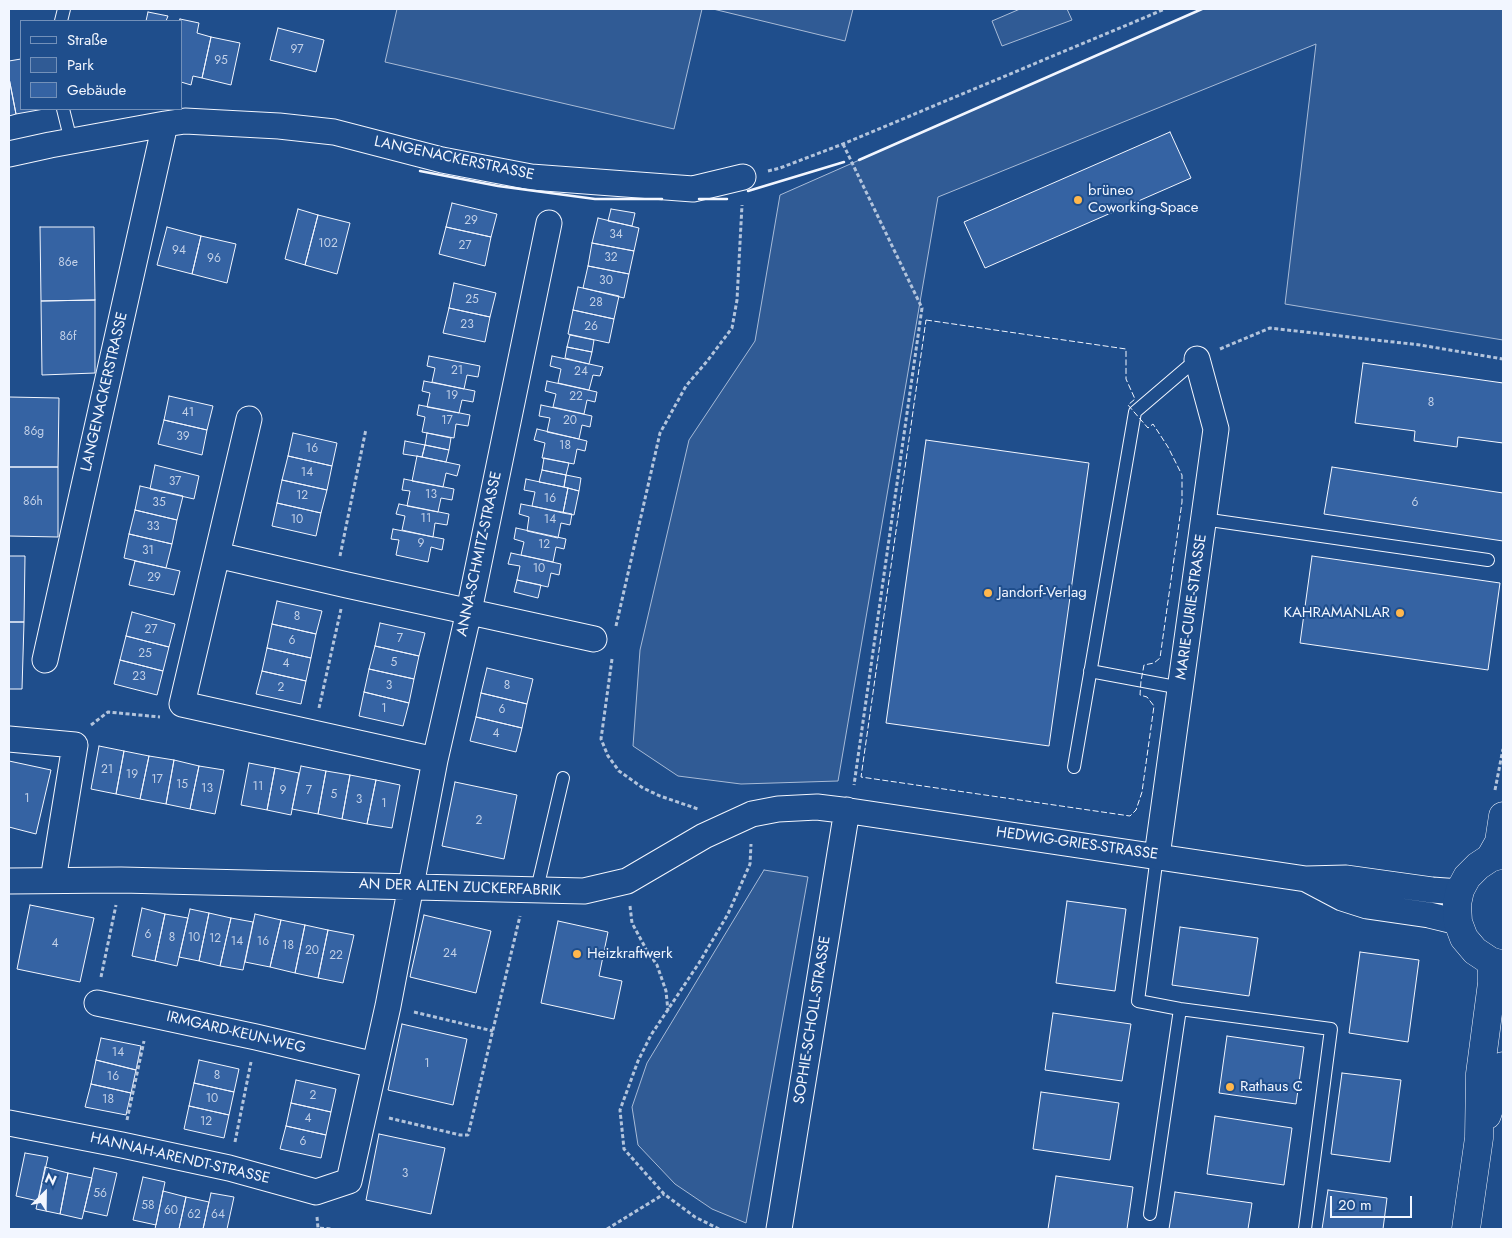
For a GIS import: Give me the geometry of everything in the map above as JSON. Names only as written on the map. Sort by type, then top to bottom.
[{"type":"street","name":"LANGENACKERSTRASSE","points":[[9,154],[185,121],[270,125],[334,132],[442,160],[531,177],[692,189],[743,177]]},
{"type":"street","name":"LANGENACKERSTRASSE","points":[[45,660],[165,124]]},
{"type":"street","name":"ANNA-SCHMITZ-STRASSE","points":[[411,886],[435,760],[469,612],[549,222]]},
{"type":"street","name":"MARIE-CURIE-STRASSE","points":[[1157,856],[1216,429],[1197,358]]},
{"type":"street","points":[[249,419],[182,704],[435,760]]},
{"type":"street","points":[[216,555],[469,612],[605,634]]},
{"type":"street","points":[[9,739],[75,745],[53,880]]},
{"type":"street","name":"AN DER ALTEN ZUCKERFABRIK","points":[[9,881],[121,880],[584,891],[627,881],[704,836],[752,814],[778,809],[807,808],[849,811]]},
{"type":"street","name":"HEDWIG-GRIES-STRASSE","points":[[849,811],[1306,879],[1346,878],[1460,892]]},
{"type":"street","name":"SOPHIE-SCHOLL-STRASSE","points":[[779,1229],[849,811]]},
{"type":"street","points":[[1466,1229],[1479,1138],[1480,1074],[1492,971],[1497,963],[1475,951],[1464,938],[1458,922],[1457,904],[1467,876],[1478,866],[1497,856],[1503,816]]},
{"type":"street","name":"HEDWIG-GRIES-STRASSE","points":[[1306,879],[1342,898],[1367,906],[1429,915],[1458,922]]},
{"type":"street","points":[[364,1112],[376,1065],[411,886]]},
{"type":"street","name":"IRMGARD-KEUN-WEG","points":[[96,1003],[376,1065]]},
{"type":"street","points":[[1479,1138],[1503,1066]]},
{"type":"street","name":"HANNAH-ARENDT-STRASSE","points":[[9,1123],[229,1168],[316,1192],[349,1181],[364,1112]]},
{"type":"lane","points":[[63,110],[70,142]]},
{"type":"lane","points":[[1074,767],[1135,412],[1197,358]]},
{"type":"lane","points":[[1203,519],[1488,560]]},
{"type":"lane","points":[[1090,671],[1181,688]]},
{"type":"lane","points":[[531,889],[563,778]]},
{"type":"lane","points":[[1157,856],[1138,1002],[1331,1029],[1305,1229]]},
{"type":"lane","points":[[1150,1214],[1180,1009]]},
{"type":"path","points":[[605,634],[660,433],[686,386],[732,328],[737,300],[743,177],[780,168],[843,144],[1165,9]]},
{"type":"path","points":[[843,144],[922,308],[849,811]]},
{"type":"path","points":[[1197,358],[1270,328],[1420,345],[1503,359]]},
{"type":"path","points":[[314,733],[366,429]]},
{"type":"path","points":[[612,656],[601,739],[608,756],[619,771],[643,788],[700,810]]},
{"type":"path","points":[[75,745],[85,730],[108,712],[173,718],[182,704]]},
{"type":"path","points":[[719,1229],[695,1217],[664,1194],[624,1149],[620,1110],[638,1061],[651,1035],[699,963],[728,914],[750,864],[752,814]]},
{"type":"path","points":[[96,1003],[121,880]]},
{"type":"path","points":[[627,881],[632,923],[657,965],[666,991],[668,1011]]},
{"type":"path","points":[[364,1112],[460,1135],[468,1134],[531,889]]},
{"type":"path","points":[[388,1006],[493,1031]]},
{"type":"path","points":[[122,1145],[150,1014]]},
{"type":"path","points":[[229,1168],[256,1037]]},
{"type":"path","points":[[607,1229],[664,1194]]},
{"type":"green space","points":[[397,9],[702,9],[674,129],[385,62]]},
{"type":"green space","points":[[713,9],[853,9],[845,41]]},
{"type":"green space","points":[[1020,9],[1067,9],[1072,20],[1002,46],[992,21]]},
{"type":"green space","points":[[1202,9],[1503,9],[1503,340],[1285,304],[1316,44],[938,197],[838,781],[741,784],[678,776],[633,746],[640,650],[689,440],[755,341],[780,195]]},
{"type":"green space","points":[[764,870],[808,877],[746,1223],[712,1209],[675,1184],[638,1145],[632,1107],[647,1063]]},
{"type":"building","points":[[148,12],[168,16],[166,20],[146,20]]},
{"type":"building","points":[[180,19],[199,23],[197,33],[211,37],[202,78],[193,76],[191,85],[182,82],[182,20]]},
{"type":"building","points":[[278,28],[324,40],[316,72],[270,60]]},
{"type":"building","points":[[211,37],[240,43],[231,85],[202,78]]},
{"type":"building","points":[[20,59],[20,110],[38,110],[16,114],[9,78],[9,61]]},
{"type":"building","points":[[9,78],[16,114],[9,116]]},
{"type":"building","name":"brüneo Coworking-Space","points":[[1170,132],[1191,178],[985,268],[964,222]]},
{"type":"building","points":[[452,203],[497,214],[491,237],[446,227]]},
{"type":"building","points":[[298,209],[318,215],[305,265],[285,259]]},
{"type":"building","points":[[611,209],[635,213],[632,226],[608,221]]},
{"type":"building","points":[[318,215],[350,223],[337,274],[305,265]]},
{"type":"building","points":[[598,218],[639,228],[634,251],[592,243]]},
{"type":"building","points":[[40,227],[94,227],[95,300],[41,301]]},
{"type":"building","points":[[167,227],[201,236],[192,274],[157,265]]},
{"type":"building","points":[[446,227],[491,237],[485,266],[439,254]]},
{"type":"building","points":[[201,236],[236,244],[227,283],[192,274]]},
{"type":"building","points":[[592,243],[634,251],[629,274],[588,266]]},
{"type":"building","points":[[588,266],[629,274],[624,298],[583,288]]},
{"type":"building","points":[[454,283],[496,293],[490,317],[449,308]]},
{"type":"building","points":[[578,287],[619,296],[614,319],[573,310]]},
{"type":"building","points":[[95,300],[95,373],[42,375],[41,301]]},
{"type":"building","points":[[449,308],[490,317],[485,342],[443,333]]},
{"type":"building","points":[[573,310],[614,319],[609,343],[568,334]]},
{"type":"building","points":[[570,335],[594,340],[592,352],[567,347]]},
{"type":"building","points":[[567,347],[592,352],[589,364],[565,358]]},
{"type":"building","points":[[429,356],[480,366],[478,377],[467,375],[464,389],[432,382],[435,368],[427,366]]},
{"type":"building","points":[[552,356],[603,367],[600,376],[593,375],[589,390],[558,383],[561,369],[550,366]]},
{"type":"building","points":[[1363,363],[1503,383],[1503,443],[1458,437],[1457,447],[1414,441],[1415,431],[1355,423]]},
{"type":"building","points":[[424,381],[475,391],[473,402],[462,400],[459,413],[427,407],[430,393],[422,391]]},
{"type":"building","points":[[547,381],[597,392],[595,402],[587,400],[584,414],[553,407],[556,394],[545,391]]},
{"type":"building","points":[[169,396],[213,406],[207,430],[164,420]]},
{"type":"building","points":[[9,397],[59,398],[58,467],[9,467]]},
{"type":"building","points":[[419,405],[470,415],[468,426],[456,424],[454,438],[422,432],[425,417],[417,415]]},
{"type":"building","points":[[541,405],[592,416],[590,427],[582,425],[579,439],[547,432],[550,418],[539,416]]},
{"type":"building","points":[[164,420],[207,430],[202,455],[158,444]]},
{"type":"building","points":[[537,429],[587,441],[585,451],[577,449],[574,464],[542,458],[545,443],[534,440]]},
{"type":"building","points":[[293,433],[337,443],[332,466],[288,456]]},
{"type":"building","points":[[427,433],[451,438],[449,450],[425,445]]},
{"type":"building","name":"Jandorf-Verlag","points":[[926,440],[1089,463],[1049,746],[886,723]]},
{"type":"building","points":[[405,441],[425,445],[422,457],[403,454]]},
{"type":"building","points":[[425,445],[449,450],[446,462],[422,457]]},
{"type":"building","points":[[288,456],[332,466],[327,490],[282,480]]},
{"type":"building","points":[[417,456],[460,465],[457,476],[446,473],[443,487],[412,481]]},
{"type":"building","points":[[544,458],[569,463],[566,475],[542,470]]},
{"type":"building","points":[[155,465],[199,476],[194,499],[150,489]]},
{"type":"building","points":[[9,467],[58,467],[58,537],[9,536]]},
{"type":"building","points":[[1332,467],[1503,493],[1503,541],[1324,514]]},
{"type":"building","points":[[542,470],[566,475],[564,487],[539,482]]},
{"type":"building","points":[[566,475],[581,478],[579,491],[564,487]]},
{"type":"building","points":[[404,479],[454,489],[452,500],[441,498],[438,512],[407,506],[410,491],[402,490]]},
{"type":"building","points":[[526,479],[568,488],[563,513],[532,506],[535,492],[524,490]]},
{"type":"building","points":[[282,480],[327,490],[321,513],[277,503]]},
{"type":"building","points":[[140,486],[183,496],[177,520],[135,510]]},
{"type":"building","points":[[568,488],[579,491],[574,515],[563,513]]},
{"type":"building","points":[[277,503],[321,513],[316,536],[272,526]]},
{"type":"building","points":[[399,504],[449,514],[447,525],[435,523],[433,537],[402,530],[405,516],[396,514]]},
{"type":"building","points":[[521,504],[572,514],[570,525],[561,523],[558,538],[527,531],[529,517],[519,514]]},
{"type":"building","points":[[135,510],[177,520],[172,544],[129,534]]},
{"type":"building","points":[[516,528],[566,539],[564,549],[556,547],[553,562],[521,555],[524,542],[514,539]]},
{"type":"building","points":[[393,529],[444,539],[442,550],[431,547],[428,562],[396,555],[399,540],[391,539]]},
{"type":"building","points":[[129,534],[172,544],[166,568],[124,558]]},
{"type":"building","points":[[511,553],[561,564],[559,575],[551,573],[548,587],[517,580],[520,566],[508,564]]},
{"type":"building","points":[[9,556],[25,556],[24,622],[9,622]]},
{"type":"building","name":"KAHRAMANLAR","points":[[1312,556],[1500,583],[1488,670],[1300,643]]},
{"type":"building","points":[[135,561],[180,571],[174,595],[129,585]]},
{"type":"building","points":[[517,580],[541,585],[538,598],[514,592]]},
{"type":"building","points":[[277,601],[322,611],[316,634],[272,624]]},
{"type":"building","points":[[132,612],[175,624],[169,647],[126,636]]},
{"type":"building","points":[[9,622],[24,622],[22,689],[9,689]]},
{"type":"building","points":[[380,623],[425,633],[419,656],[375,646]]},
{"type":"building","points":[[272,624],[316,634],[311,658],[267,648]]},
{"type":"building","points":[[126,636],[169,647],[163,671],[120,660]]},
{"type":"building","points":[[375,646],[419,656],[414,679],[369,669]]},
{"type":"building","points":[[267,648],[311,658],[306,681],[262,671]]},
{"type":"building","points":[[120,660],[163,671],[157,695],[114,684]]},
{"type":"building","points":[[487,668],[533,679],[527,704],[481,693]]},
{"type":"building","points":[[369,669],[414,679],[409,703],[364,692]]},
{"type":"building","points":[[262,671],[306,681],[301,704],[256,694]]},
{"type":"building","points":[[364,692],[409,703],[403,726],[359,716]]},
{"type":"building","points":[[481,693],[527,704],[522,728],[476,717]]},
{"type":"building","points":[[476,717],[522,728],[516,752],[470,741]]},
{"type":"building","points":[[99,746],[124,751],[116,794],[91,789]]},
{"type":"building","points":[[124,751],[149,756],[140,799],[116,794]]},
{"type":"building","points":[[149,756],[174,760],[166,804],[140,799]]},
{"type":"building","points":[[174,760],[199,766],[190,809],[166,804]]},
{"type":"building","points":[[9,761],[51,770],[36,834],[9,827]]},
{"type":"building","points":[[249,763],[275,768],[267,810],[241,805]]},
{"type":"building","points":[[199,766],[224,770],[215,814],[190,809]]},
{"type":"building","points":[[301,766],[326,771],[318,814],[292,809]]},
{"type":"building","points":[[275,768],[299,773],[291,815],[267,810]]},
{"type":"building","points":[[326,771],[350,775],[342,819],[318,814]]},
{"type":"building","points":[[350,775],[376,780],[367,824],[342,819]]},
{"type":"building","points":[[376,780],[400,785],[392,828],[367,824]]},
{"type":"building","points":[[455,782],[517,795],[504,859],[442,846]]},
{"type":"building","points":[[1067,901],[1126,909],[1115,991],[1056,983]]},
{"type":"building","points":[[30,905],[94,918],[80,982],[17,969]]},
{"type":"building","points":[[142,908],[165,914],[155,961],[132,956]]},
{"type":"building","points":[[190,909],[209,913],[199,961],[179,957]]},
{"type":"building","points":[[209,913],[231,918],[220,966],[199,961]]},
{"type":"building","points":[[165,914],[188,918],[177,966],[155,961]]},
{"type":"building","points":[[255,914],[281,920],[270,967],[245,962]]},
{"type":"building","points":[[424,915],[491,931],[476,993],[410,977]]},
{"type":"building","points":[[231,918],[253,922],[243,970],[220,966]]},
{"type":"building","points":[[281,920],[305,925],[295,973],[270,967]]},
{"type":"building","name":"Heizkraftwerk","points":[[558,921],[608,932],[599,976],[622,981],[614,1019],[541,1003]]},
{"type":"building","points":[[305,925],[328,930],[318,978],[295,973]]},
{"type":"building","points":[[1180,927],[1258,938],[1249,996],[1172,985]]},
{"type":"building","points":[[328,930],[354,935],[343,983],[318,978]]},
{"type":"building","points":[[1360,952],[1419,960],[1408,1042],[1349,1033]]},
{"type":"building","points":[[1053,1013],[1131,1024],[1122,1081],[1045,1070]]},
{"type":"building","points":[[402,1024],[467,1039],[453,1105],[388,1090]]},
{"type":"building","points":[[1227,1036],[1304,1047],[1296,1104],[1219,1093]]},
{"type":"building","points":[[101,1038],[141,1046],[136,1070],[96,1060]]},
{"type":"building","points":[[96,1060],[136,1070],[131,1093],[91,1084]]},
{"type":"building","points":[[199,1060],[239,1069],[234,1092],[194,1083]]},
{"type":"building","points":[[1342,1073],[1401,1080],[1390,1162],[1331,1154]]},
{"type":"building","points":[[296,1080],[336,1089],[331,1112],[291,1103]]},
{"type":"building","points":[[194,1083],[234,1092],[229,1115],[189,1106]]},
{"type":"building","points":[[91,1084],[131,1093],[126,1115],[85,1107]]},
{"type":"building","points":[[1041,1092],[1119,1103],[1110,1160],[1033,1149]]},
{"type":"building","points":[[291,1103],[331,1112],[326,1135],[286,1126]]},
{"type":"building","points":[[189,1106],[229,1115],[224,1138],[184,1129]]},
{"type":"building","points":[[1215,1116],[1292,1128],[1284,1185],[1207,1174]]},
{"type":"building","points":[[286,1126],[326,1135],[321,1158],[280,1149]]},
{"type":"building","points":[[379,1134],[445,1148],[431,1214],[366,1200]]},
{"type":"building","points":[[25,1153],[48,1157],[38,1201],[16,1196]]},
{"type":"building","points":[[45,1167],[68,1173],[60,1214],[36,1209]]},
{"type":"building","points":[[94,1168],[117,1173],[107,1216],[84,1211]]},
{"type":"building","points":[[68,1173],[92,1178],[82,1219],[60,1214]]},
{"type":"building","points":[[1056,1176],[1133,1187],[1127,1229],[1048,1229]]},
{"type":"building","points":[[143,1177],[165,1182],[156,1225],[133,1220]]},
{"type":"building","points":[[1328,1190],[1387,1198],[1383,1229],[1322,1229]]},
{"type":"building","points":[[163,1191],[186,1197],[179,1229],[155,1229]]},
{"type":"building","points":[[1175,1192],[1252,1203],[1248,1229],[1169,1229]]},
{"type":"building","points":[[211,1193],[234,1197],[227,1229],[203,1229]]},
{"type":"building","points":[[186,1197],[209,1202],[203,1229],[179,1229]]},
{"type":"fence","points":[[926,320],[1126,349],[1126,379],[1135,399],[1128,405],[1148,428],[1153,424],[1168,447],[1182,475],[1182,502],[1160,658],[1154,663],[1144,665],[1141,681],[1140,695],[1147,697],[1154,706],[1142,792],[1136,810],[1130,816],[861,777],[926,320]]},
{"type":"wall","points":[[859,160],[1202,9]]},
{"type":"wall","points":[[748,191],[844,162]]},
{"type":"wall","points":[[420,171],[498,186],[595,199],[662,199]]},
{"type":"wall","points":[[699,199],[727,199]]},
{"type":"place","name":"brüneo Coworking-Space","points":[[1078,200]]},
{"type":"place","name":"Jandorf-Verlag","points":[[988,593]]},
{"type":"place","name":"KAHRAMANLAR","points":[[1400,613]]},
{"type":"place","name":"Heizkraftwerk","points":[[577,954]]},
{"type":"place","name":"Rathaus C","points":[[1230,1087]]}]
